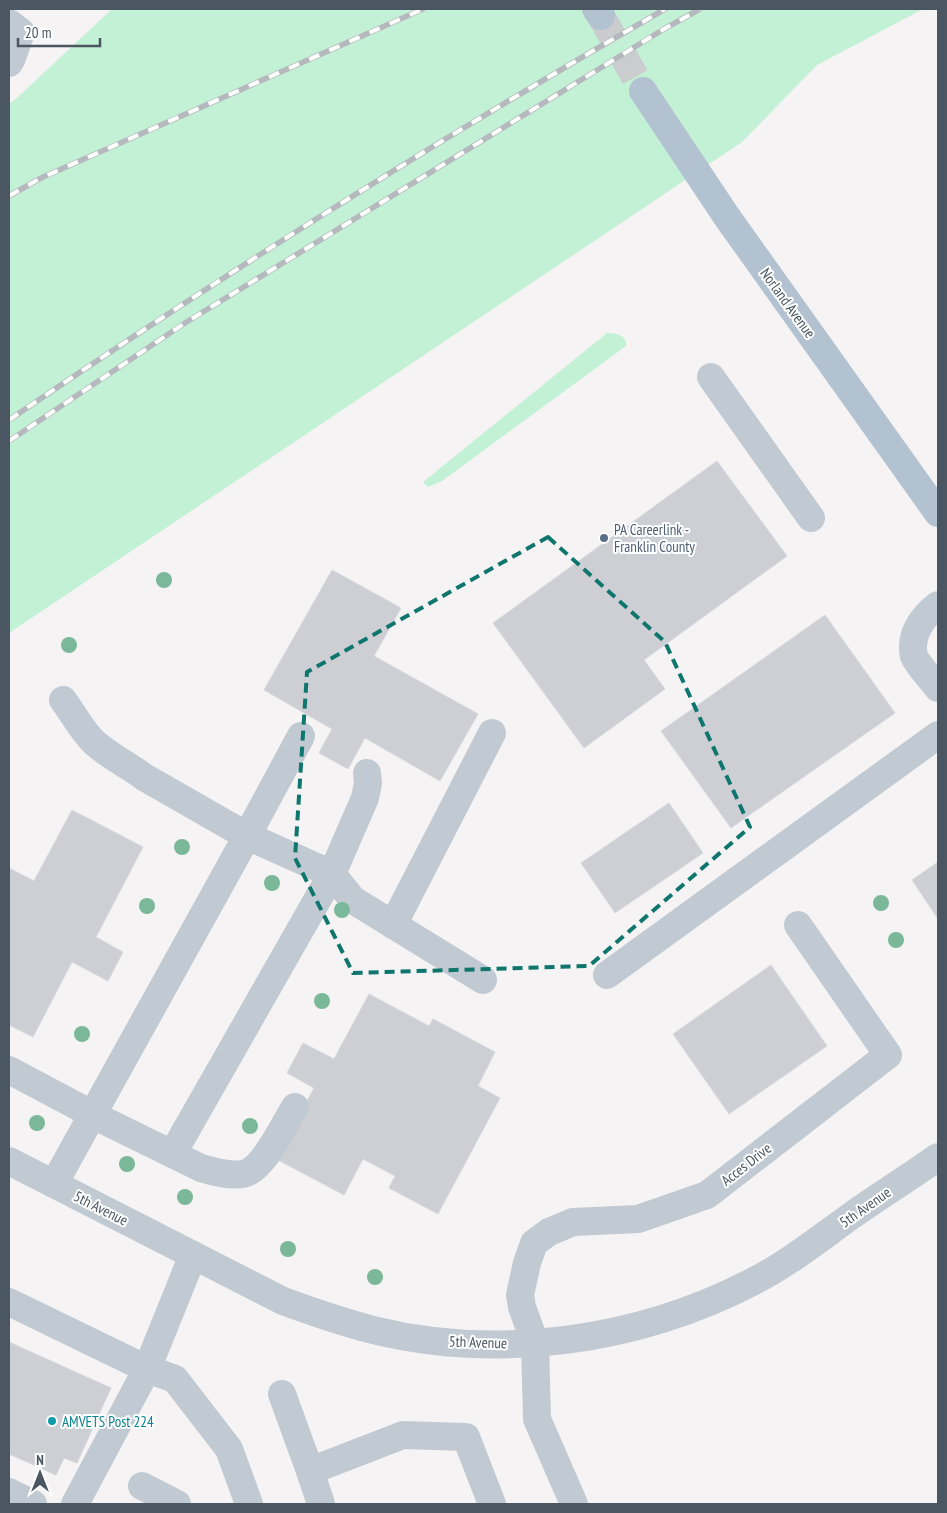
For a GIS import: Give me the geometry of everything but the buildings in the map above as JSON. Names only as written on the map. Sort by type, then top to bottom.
[{"type":"main road","name":"Norland Avenue","points":[[643,91],[732,225],[936,503]]},
{"type":"street","points":[[9,63],[12,58],[15,28]]},
{"type":"street","points":[[711,376],[811,518]]},
{"type":"street","points":[[938,605],[927,613],[918,628],[915,638],[914,656],[938,688]]},
{"type":"street","points":[[63,700],[94,743],[110,756],[248,836],[332,874],[353,900],[483,980]]},
{"type":"street","points":[[393,925],[492,732]]},
{"type":"street","points":[[607,975],[938,735]]},
{"type":"street","points":[[54,1184],[248,836],[301,736]]},
{"type":"street","points":[[173,1153],[332,874],[365,798],[368,783],[367,773]]},
{"type":"street","name":"Acces Drive","points":[[535,1343],[522,1307],[520,1288],[534,1243],[542,1236],[558,1227],[574,1222],[638,1220],[707,1195],[888,1055],[798,925]]},
{"type":"street","points":[[9,1070],[93,1115],[201,1168],[216,1172],[245,1173],[259,1164],[295,1107]]},
{"type":"street","name":"5th Avenue","points":[[9,1161],[283,1301],[323,1316],[374,1330],[448,1342],[496,1344],[535,1343],[581,1338],[640,1325],[695,1308],[738,1289],[778,1267],[938,1157]]},
{"type":"street","points":[[74,1504],[147,1369],[193,1255]]},
{"type":"street","points":[[9,1302],[147,1369],[176,1379],[229,1449],[249,1504]]},
{"type":"street","points":[[535,1343],[537,1419],[574,1504]]},
{"type":"street","points":[[282,1394],[322,1504]]},
{"type":"street","points":[[310,1471],[403,1435],[466,1437],[492,1504]]},
{"type":"street","points":[[142,1486],[177,1504]]},
{"type":"street","points":[[9,1492],[32,1504]]},
{"type":"highlighted area","points":[[548,537],[665,642],[750,827],[589,966],[353,973],[295,858],[307,672]]},
{"type":"green space","points":[[112,9],[923,9],[817,65],[742,142],[9,633],[9,104]]},
{"type":"green space","points":[[607,333],[623,337],[626,346],[442,481],[428,487],[423,482]]},
{"type":"tunnel","points":[[601,16],[643,91]]},
{"type":"railway","points":[[9,196],[41,178],[423,9]]},
{"type":"railway","points":[[9,420],[333,208],[498,107],[665,9]]},
{"type":"railway","points":[[9,441],[185,323],[664,29],[700,9]]},
{"type":"place","name":"PA Careerlink - Franklin County","points":[[604,538]]},
{"type":"place","name":"AMVETS Post 224","points":[[52,1421]]}]
